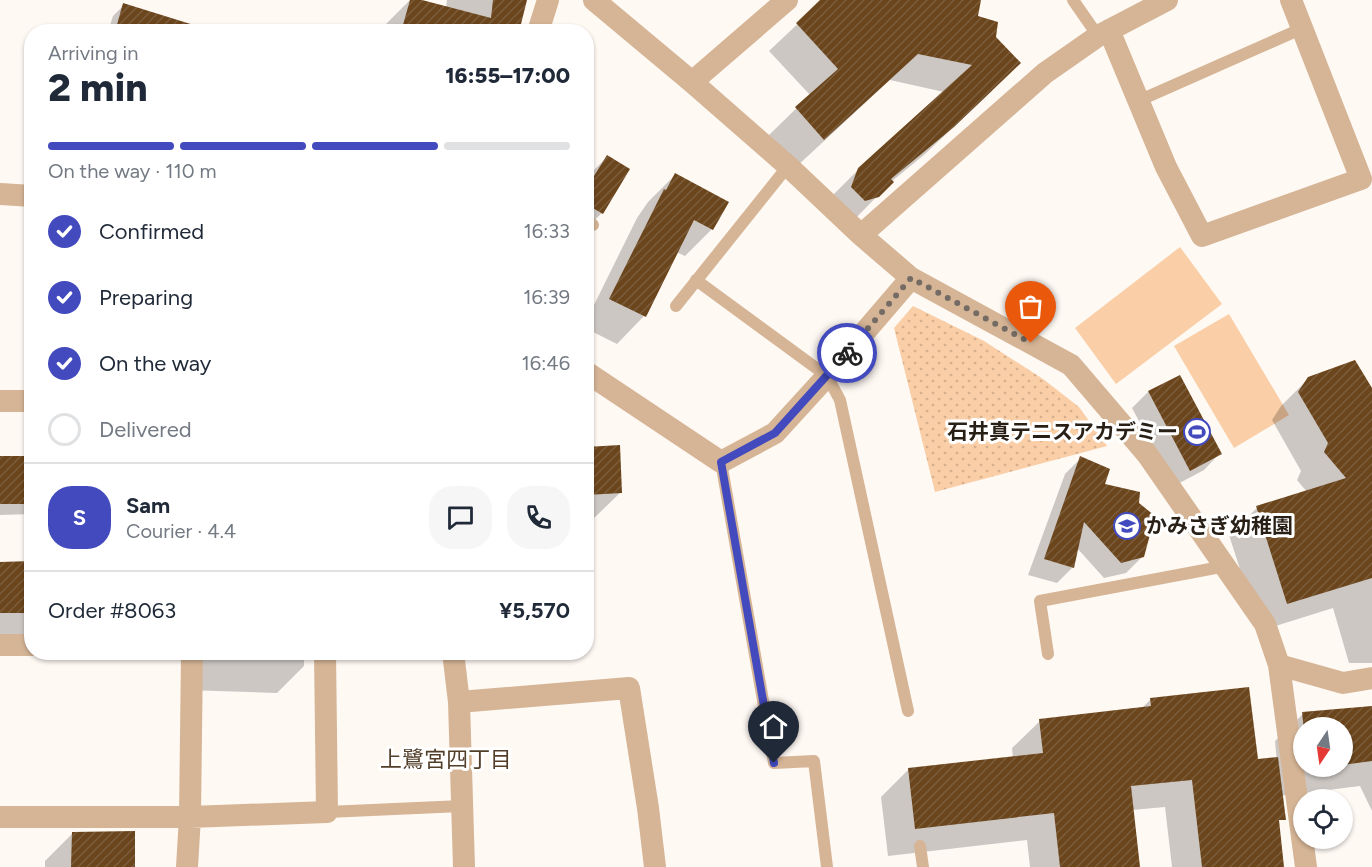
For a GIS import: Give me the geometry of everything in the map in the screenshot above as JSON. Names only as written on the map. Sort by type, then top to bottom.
[{"type":"street","points":[[540,24],[548,0]]},
{"type":"street","points":[[692,82],[787,0]]},
{"type":"street","points":[[861,236],[1045,74],[1104,33],[1167,0]]},
{"type":"street","points":[[1104,33],[1138,100],[1166,167],[1202,236],[1361,179],[1291,0]]},
{"type":"street","points":[[597,1],[788,166],[861,236],[911,278],[1071,365],[1147,454],[1264,624],[1279,665],[1306,867]]},
{"type":"street","points":[[0,194],[24,196]]},
{"type":"street","points":[[594,377],[721,462],[775,433],[911,278]]},
{"type":"street","points":[[0,401],[24,401]]},
{"type":"street","points":[[0,645],[24,645]]},
{"type":"street","points":[[187,867],[190,817],[192,660]]},
{"type":"street","points":[[0,817],[190,817],[327,812],[325,660]]},
{"type":"street","points":[[454,660],[459,702],[464,867]]},
{"type":"street","points":[[1279,665],[1343,683],[1372,678]]},
{"type":"street","points":[[459,702],[629,688],[655,867]]},
{"type":"lane","points":[[1073,0],[1104,33]]},
{"type":"lane","points":[[1138,100],[1303,28]]},
{"type":"lane","points":[[676,306],[788,166]]},
{"type":"lane","points":[[696,280],[827,376],[840,400],[908,711]]},
{"type":"lane","points":[[721,462],[774,763],[814,762],[827,867]]},
{"type":"lane","points":[[1048,654],[1040,601],[1226,567]]},
{"type":"lane","points":[[327,812],[462,806]]},
{"type":"lane","points":[[920,846],[922,867]]},
{"type":"shaded area","points":[[1180,247],[1222,304],[1116,384],[1075,328]]},
{"type":"shaded area","points":[[913,306],[984,341],[1043,379],[1079,407],[1107,446],[935,492],[894,328]]},
{"type":"shaded area","points":[[1229,314],[1289,415],[1234,448],[1174,346]]},
{"type":"building","points":[[410,0],[422,0],[491,18],[493,0],[527,0],[521,24],[403,24]]},
{"type":"building","points":[[820,0],[981,0],[978,16],[998,22],[996,37],[1021,63],[954,127],[891,179],[894,182],[879,197],[865,201],[851,187],[858,168],[972,65],[918,54],[824,140],[795,107],[838,69],[796,23]]},
{"type":"building","points":[[123,3],[191,24],[117,24]]},
{"type":"building","points":[[607,155],[630,169],[603,214],[594,209],[594,176]]},
{"type":"building","points":[[675,173],[729,202],[713,230],[694,220],[646,317],[609,299],[664,189],[666,190]]},
{"type":"building","points":[[1355,360],[1372,388],[1372,578],[1287,604],[1256,506],[1346,478],[1324,452],[1328,443],[1298,392],[1308,377]]},
{"type":"building","points":[[1180,375],[1222,454],[1190,471],[1148,391]]},
{"type":"building","points":[[620,445],[622,493],[594,495],[594,447]]},
{"type":"building","points":[[0,456],[24,456],[24,504],[0,504]]},
{"type":"building","points":[[1080,456],[1110,469],[1105,484],[1140,492],[1139,503],[1155,516],[1144,557],[1121,563],[1084,522],[1074,568],[1044,559]]},
{"type":"building","points":[[24,561],[24,613],[0,613],[0,562]]},
{"type":"building","points":[[1249,687],[1258,759],[1278,757],[1286,820],[1279,820],[1284,867],[1202,867],[1192,780],[1131,786],[1140,867],[1060,867],[1054,813],[915,829],[908,768],[1043,753],[1039,719],[1151,706],[1150,698]]},
{"type":"building","points":[[1372,706],[1372,761],[1353,764],[1353,717],[1303,717],[1302,712]]},
{"type":"building","points":[[135,831],[135,867],[71,867],[72,832]]},
{"type":"way so far","points":[[847,353],[911,278],[1031,343]]},
{"type":"place","name":"石井真テニスアカデミー","points":[[1197,432]]},
{"type":"place","name":"かみさぎ幼稚園","points":[[1127,526]]},
{"type":"district","name":"上鷺宮四丁目","points":[[446,759]]},
{"type":"route","points":[[774,763],[721,462],[775,433],[847,353]]}]
